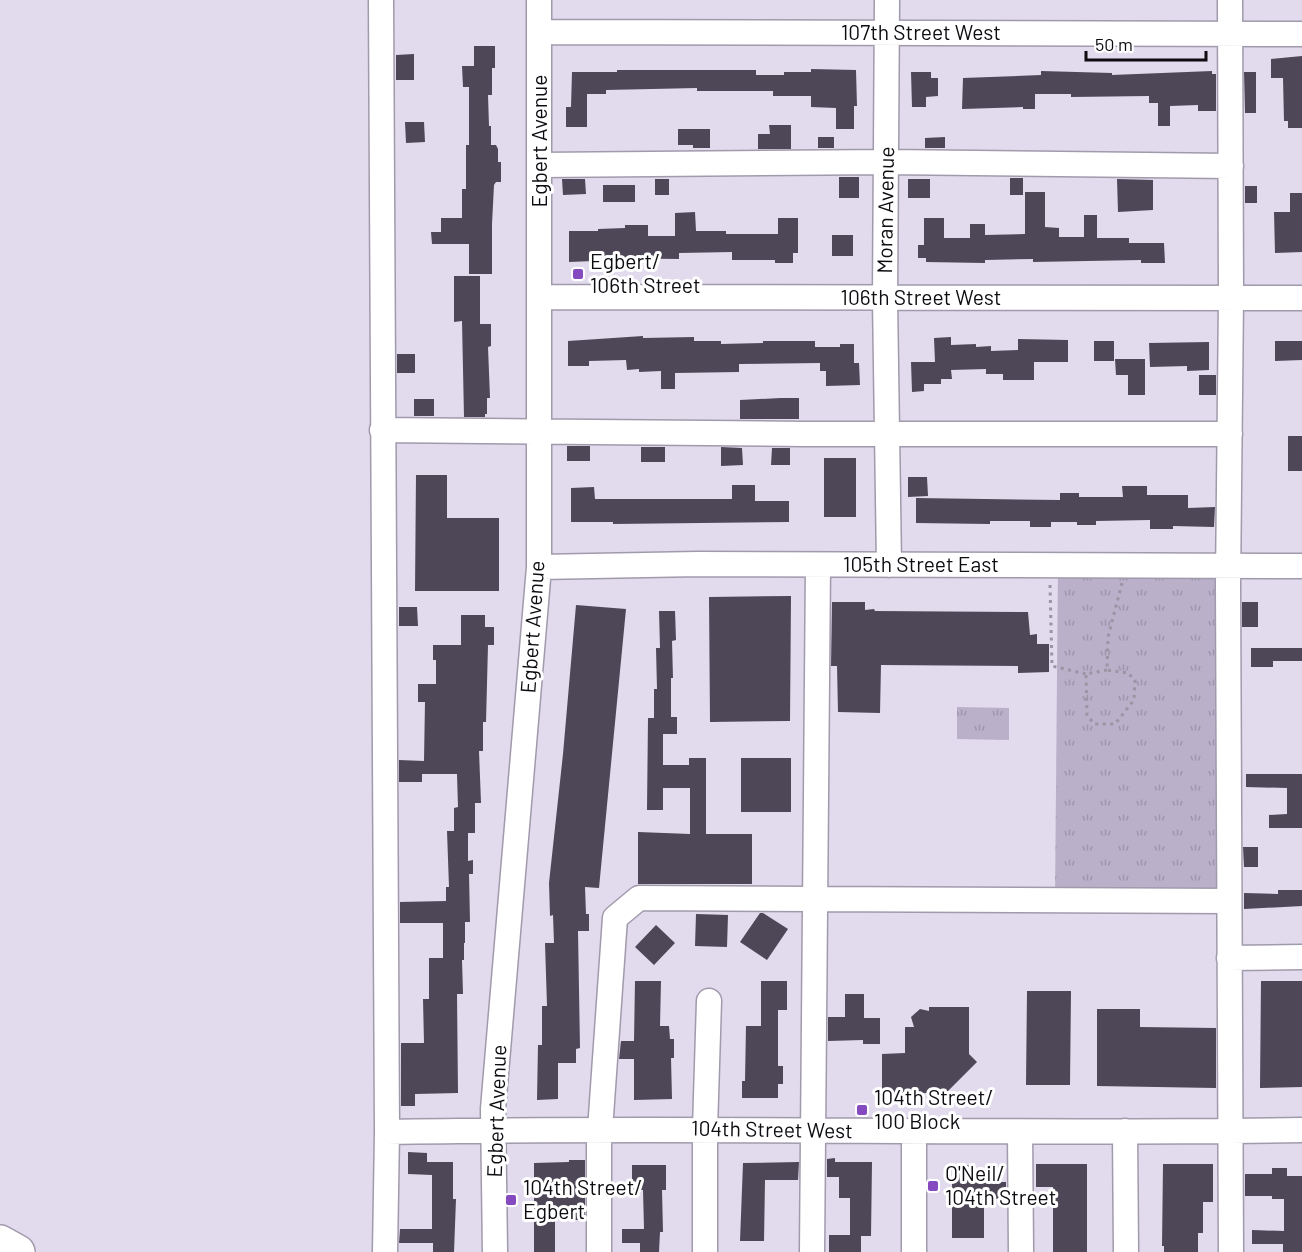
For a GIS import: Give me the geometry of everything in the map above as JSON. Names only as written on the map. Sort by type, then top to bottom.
[{"type":"highway","points":[[0,1242],[18,1252]]},
{"type":"street","points":[[381,0],[387,1132],[385,1252]]},
{"type":"street","name":"Egbert Avenue","points":[[495,1252],[494,1097],[539,567],[538,0]]},
{"type":"street","name":"Moran Avenue","points":[[887,0],[888,162],[885,299],[889,565]]},
{"type":"street","points":[[1230,0],[1231,298],[1228,567],[1231,1252]]},
{"type":"street","name":"107th Street West","points":[[539,32],[1302,33]]},
{"type":"street","points":[[540,165],[888,162],[1231,166]]},
{"type":"street","name":"106th Street West","points":[[539,297],[1302,298]]},
{"type":"street","points":[[382,430],[1230,434]]},
{"type":"street","points":[[812,1252],[818,565]]},
{"type":"street","name":"105th Street East","points":[[539,567],[1302,566]]},
{"type":"street","points":[[599,1252],[600,1129],[615,918],[639,898],[1229,901]]},
{"type":"street","points":[[1229,958],[1302,957]]},
{"type":"street","points":[[705,1252],[705,1129],[710,1001]]},
{"type":"street","name":"104th Street West","points":[[387,1132],[600,1129],[1020,1132],[1302,1130]]},
{"type":"street","points":[[914,1131],[914,1252]]},
{"type":"street","points":[[1125,1131],[1126,1252]]},
{"type":"street","points":[[1020,1132],[1021,1252]]},
{"type":"path","points":[[1050,583],[1052,666],[1086,674],[1107,670],[1128,673],[1135,680],[1134,700],[1115,724],[1094,724],[1087,715],[1086,674]]},
{"type":"path","points":[[1107,670],[1108,638],[1122,584]]},
{"type":"green space","points":[[1058,565],[1222,566],[1229,901],[1055,900]]},
{"type":"green space","points":[[957,707],[1009,708],[1009,740],[957,739]]},
{"type":"building","points":[[474,46],[495,46],[492,95],[488,95],[489,126],[491,126],[491,145],[496,145],[498,162],[501,162],[501,182],[496,182],[494,185],[492,274],[469,274],[469,244],[432,244],[431,232],[441,232],[441,218],[462,218],[462,189],[466,189],[466,145],[469,145],[469,87],[463,87],[462,66],[474,66]]},
{"type":"building","points":[[414,54],[414,80],[396,80],[396,55]]},
{"type":"building","points":[[1302,56],[1302,128],[1288,128],[1288,121],[1284,121],[1283,78],[1271,78],[1271,59]]},
{"type":"building","points":[[811,69],[856,70],[857,106],[854,106],[854,129],[836,129],[836,108],[811,107],[811,96],[773,96],[773,91],[697,91],[697,88],[606,90],[606,94],[587,94],[587,127],[566,127],[566,107],[571,107],[572,72],[756,70],[756,75],[784,75],[784,72],[811,72]]},
{"type":"building","points":[[1041,71],[1112,73],[1112,75],[1212,71],[1212,74],[1216,74],[1216,111],[1198,111],[1198,105],[1170,106],[1170,126],[1158,126],[1158,103],[1149,103],[1149,96],[1071,97],[1071,94],[1035,94],[1035,109],[1023,109],[1023,107],[962,109],[963,78],[1041,75]]},
{"type":"building","points":[[911,72],[931,72],[931,78],[938,78],[938,96],[926,97],[926,107],[912,107]]},
{"type":"building","points":[[1244,72],[1256,72],[1256,113],[1245,113]]},
{"type":"building","points":[[405,122],[424,122],[425,142],[406,143]]},
{"type":"building","points":[[769,125],[791,125],[791,149],[758,149],[758,134],[770,134]]},
{"type":"building","points":[[678,129],[710,129],[710,148],[678,145]]},
{"type":"building","points":[[818,137],[834,137],[834,148],[818,148]]},
{"type":"building","points":[[945,137],[945,148],[925,148],[925,138]]},
{"type":"building","points":[[839,177],[859,177],[859,198],[839,198]]},
{"type":"building","points":[[1010,178],[1023,178],[1023,195],[1010,195]]},
{"type":"building","points":[[562,179],[585,179],[586,194],[563,195]]},
{"type":"building","points":[[655,179],[669,179],[669,195],[655,195]]},
{"type":"building","points":[[908,179],[930,179],[930,198],[908,198]]},
{"type":"building","points":[[1117,179],[1153,180],[1153,210],[1118,212]]},
{"type":"building","points":[[603,185],[635,185],[635,202],[603,202]]},
{"type":"building","points":[[1245,186],[1257,186],[1257,203],[1245,203]]},
{"type":"building","points":[[1025,192],[1045,192],[1045,227],[1059,228],[1059,237],[1084,237],[1084,215],[1097,215],[1097,238],[1129,238],[1129,243],[1164,243],[1165,263],[1141,263],[1141,260],[1033,262],[1033,259],[985,260],[985,263],[926,262],[926,258],[918,258],[918,245],[924,245],[924,218],[944,218],[944,238],[970,238],[970,224],[985,224],[985,235],[1025,234]]},
{"type":"building","points":[[1290,193],[1302,193],[1302,252],[1275,253],[1274,212],[1290,212]]},
{"type":"building","points":[[695,212],[696,231],[726,231],[726,234],[778,234],[778,218],[798,218],[798,253],[793,253],[793,263],[775,263],[775,260],[732,260],[732,252],[679,253],[679,259],[593,258],[593,261],[569,262],[569,231],[598,231],[598,229],[625,228],[625,225],[648,225],[648,236],[675,236],[675,213]]},
{"type":"building","points":[[832,235],[853,235],[853,256],[832,256]]},
{"type":"building","points":[[454,276],[480,276],[480,324],[491,324],[491,346],[488,347],[490,398],[487,398],[485,417],[464,417],[462,321],[454,322]]},
{"type":"building","points":[[643,336],[643,338],[694,337],[694,341],[721,341],[721,344],[815,341],[815,347],[840,347],[840,344],[854,344],[854,363],[859,363],[860,385],[826,386],[826,371],[820,371],[820,363],[739,364],[739,372],[675,373],[675,389],[661,389],[661,371],[627,370],[626,360],[589,361],[589,366],[568,366],[568,341]]},
{"type":"building","points":[[951,337],[951,345],[991,346],[991,351],[1018,350],[1018,339],[1068,340],[1068,362],[1034,362],[1034,380],[1003,380],[1003,374],[986,374],[986,369],[951,370],[952,379],[941,379],[941,384],[924,384],[924,391],[912,392],[911,362],[935,362],[934,338]]},
{"type":"building","points":[[1094,341],[1114,341],[1114,361],[1094,361]]},
{"type":"building","points":[[1275,341],[1302,341],[1302,360],[1275,361]]},
{"type":"building","points":[[1209,342],[1209,370],[1187,371],[1187,366],[1150,367],[1149,343]]},
{"type":"building","points":[[397,354],[415,354],[415,373],[397,373]]},
{"type":"building","points":[[1115,359],[1145,359],[1145,395],[1128,395],[1128,375],[1116,375]]},
{"type":"building","points":[[1199,375],[1216,375],[1216,395],[1199,395]]},
{"type":"building","points":[[799,398],[799,419],[740,419],[740,400]]},
{"type":"building","points":[[414,399],[434,399],[434,416],[414,416]]},
{"type":"building","points":[[1288,436],[1302,436],[1302,471],[1288,471]]},
{"type":"building","points":[[567,446],[590,446],[590,461],[567,461]]},
{"type":"building","points":[[641,447],[665,447],[665,462],[641,462]]},
{"type":"building","points":[[721,447],[742,448],[743,465],[721,466]]},
{"type":"building","points":[[772,448],[790,448],[790,465],[771,465]]},
{"type":"building","points":[[824,458],[856,458],[856,517],[824,517]]},
{"type":"building","points":[[416,475],[447,475],[447,518],[499,518],[499,591],[415,591]]},
{"type":"building","points":[[908,477],[927,477],[928,496],[908,497]]},
{"type":"building","points":[[732,485],[755,485],[755,501],[789,501],[789,522],[613,524],[613,522],[571,522],[571,488],[594,487],[595,499],[732,499]]},
{"type":"building","points":[[1122,486],[1147,486],[1147,495],[1188,495],[1188,508],[1215,507],[1214,527],[1173,526],[1173,529],[1150,529],[1150,520],[1096,521],[1096,525],[1051,522],[1051,527],[1030,527],[1030,521],[990,521],[990,524],[916,523],[916,498],[1060,500],[1060,493],[1079,493],[1079,497],[1123,497]]},
{"type":"building","points":[[791,596],[790,721],[710,722],[709,597]]},
{"type":"building","points":[[832,602],[865,602],[865,610],[874,609],[875,611],[1028,612],[1030,635],[1037,634],[1037,644],[1049,644],[1049,672],[1018,673],[1018,666],[881,665],[880,713],[838,712],[837,666],[831,666]]},
{"type":"building","points":[[1242,602],[1258,602],[1258,627],[1242,627]]},
{"type":"building","points":[[576,605],[626,609],[599,888],[585,887],[589,931],[578,931],[580,1048],[576,1049],[576,1063],[558,1063],[558,1099],[537,1100],[538,1045],[542,1045],[542,1006],[547,1006],[545,943],[554,943],[549,883]]},
{"type":"building","points":[[399,607],[417,607],[418,626],[399,626]]},
{"type":"building","points":[[659,611],[675,611],[676,640],[672,641],[671,717],[677,717],[677,734],[663,734],[663,765],[689,765],[689,758],[706,758],[706,834],[752,834],[752,884],[638,884],[638,832],[690,834],[690,788],[663,788],[663,810],[647,810],[648,718],[654,718],[654,689],[657,689],[656,648],[660,648]]},
{"type":"building","points":[[461,615],[485,615],[485,627],[494,627],[494,645],[488,645],[486,722],[483,722],[483,751],[479,751],[481,803],[475,803],[475,833],[468,833],[468,861],[473,860],[473,874],[469,874],[470,922],[465,922],[464,960],[462,960],[463,994],[457,994],[458,1093],[415,1094],[415,1106],[401,1106],[401,1043],[424,1043],[423,999],[429,999],[429,958],[443,958],[443,923],[400,923],[400,902],[446,901],[446,887],[449,887],[447,831],[454,831],[454,808],[458,807],[457,774],[422,774],[422,782],[399,782],[399,760],[424,761],[425,702],[418,702],[418,684],[436,684],[436,660],[433,660],[433,645],[461,645]]},
{"type":"building","points":[[1251,648],[1302,648],[1302,661],[1273,661],[1273,667],[1251,667]]},
{"type":"building","points":[[741,758],[791,758],[791,812],[741,812]]},
{"type":"building","points":[[1246,774],[1302,774],[1302,828],[1269,828],[1269,815],[1287,814],[1287,788],[1246,787]]},
{"type":"building","points":[[1243,847],[1258,847],[1258,867],[1244,867]]},
{"type":"building","points":[[1278,890],[1302,890],[1302,906],[1244,909],[1244,893],[1278,894]]},
{"type":"building","points":[[760,913],[788,929],[767,960],[740,942]]},
{"type":"building","points":[[696,914],[728,915],[727,947],[695,946]]},
{"type":"building","points":[[656,925],[675,943],[654,965],[635,947]]},
{"type":"building","points":[[635,981],[661,981],[660,1026],[669,1026],[670,1039],[674,1039],[674,1058],[671,1058],[672,1099],[634,1100],[634,1059],[619,1059],[621,1041],[634,1041]]},
{"type":"building","points":[[761,981],[787,981],[787,1010],[778,1010],[778,1066],[783,1066],[783,1084],[778,1084],[778,1098],[742,1098],[742,1081],[745,1081],[746,1026],[761,1026]]},
{"type":"building","points":[[1261,981],[1302,981],[1302,1087],[1260,1088]]},
{"type":"building","points":[[1027,991],[1071,991],[1070,1085],[1026,1085]]},
{"type":"building","points":[[845,994],[864,994],[864,1018],[880,1018],[880,1044],[863,1044],[863,1040],[828,1041],[828,1017],[845,1017]]},
{"type":"building","points":[[929,1007],[969,1007],[969,1054],[977,1062],[946,1093],[882,1093],[882,1054],[905,1053],[905,1027],[914,1027],[911,1017],[920,1009],[929,1011]]},
{"type":"building","points":[[1097,1009],[1140,1009],[1140,1027],[1216,1028],[1216,1088],[1097,1086]]},
{"type":"building","points":[[408,1152],[427,1153],[427,1162],[453,1162],[453,1199],[456,1199],[454,1252],[433,1252],[433,1243],[399,1243],[400,1229],[432,1229],[432,1175],[408,1174]]},
{"type":"building","points":[[835,1158],[835,1162],[872,1162],[871,1236],[861,1236],[861,1252],[829,1252],[829,1235],[850,1235],[850,1198],[839,1198],[839,1177],[827,1177],[827,1159]]},
{"type":"building","points":[[569,1160],[585,1160],[585,1220],[555,1220],[555,1252],[534,1252],[534,1163],[569,1162]]},
{"type":"building","points":[[799,1162],[798,1180],[765,1180],[764,1241],[740,1241],[743,1163]]},
{"type":"building","points":[[1036,1164],[1087,1164],[1087,1252],[1053,1252],[1053,1187],[1036,1187]]},
{"type":"building","points":[[1163,1164],[1213,1164],[1213,1202],[1203,1202],[1203,1233],[1198,1233],[1198,1252],[1164,1252],[1164,1246],[1162,1246]]},
{"type":"building","points":[[632,1165],[666,1165],[666,1190],[662,1190],[663,1232],[660,1232],[659,1252],[640,1252],[640,1243],[622,1243],[622,1229],[644,1229],[643,1190],[632,1190]]},
{"type":"building","points":[[952,1165],[976,1165],[976,1172],[984,1172],[984,1182],[1006,1182],[1006,1199],[984,1199],[984,1238],[952,1238]]},
{"type":"building","points":[[1272,1168],[1287,1168],[1287,1176],[1302,1176],[1302,1252],[1283,1252],[1283,1244],[1252,1244],[1252,1230],[1284,1231],[1284,1199],[1272,1199],[1272,1196],[1245,1196],[1245,1174],[1272,1174]]},
{"type":"place","name":"Egbert/ 106th Street","points":[[578,274]]},
{"type":"place","name":"104th Street/ 100 Block","points":[[862,1110]]},
{"type":"place","name":"O'Neil/ 104th Street","points":[[933,1186]]},
{"type":"place","name":"104th Street/ Egbert","points":[[511,1200]]}]
